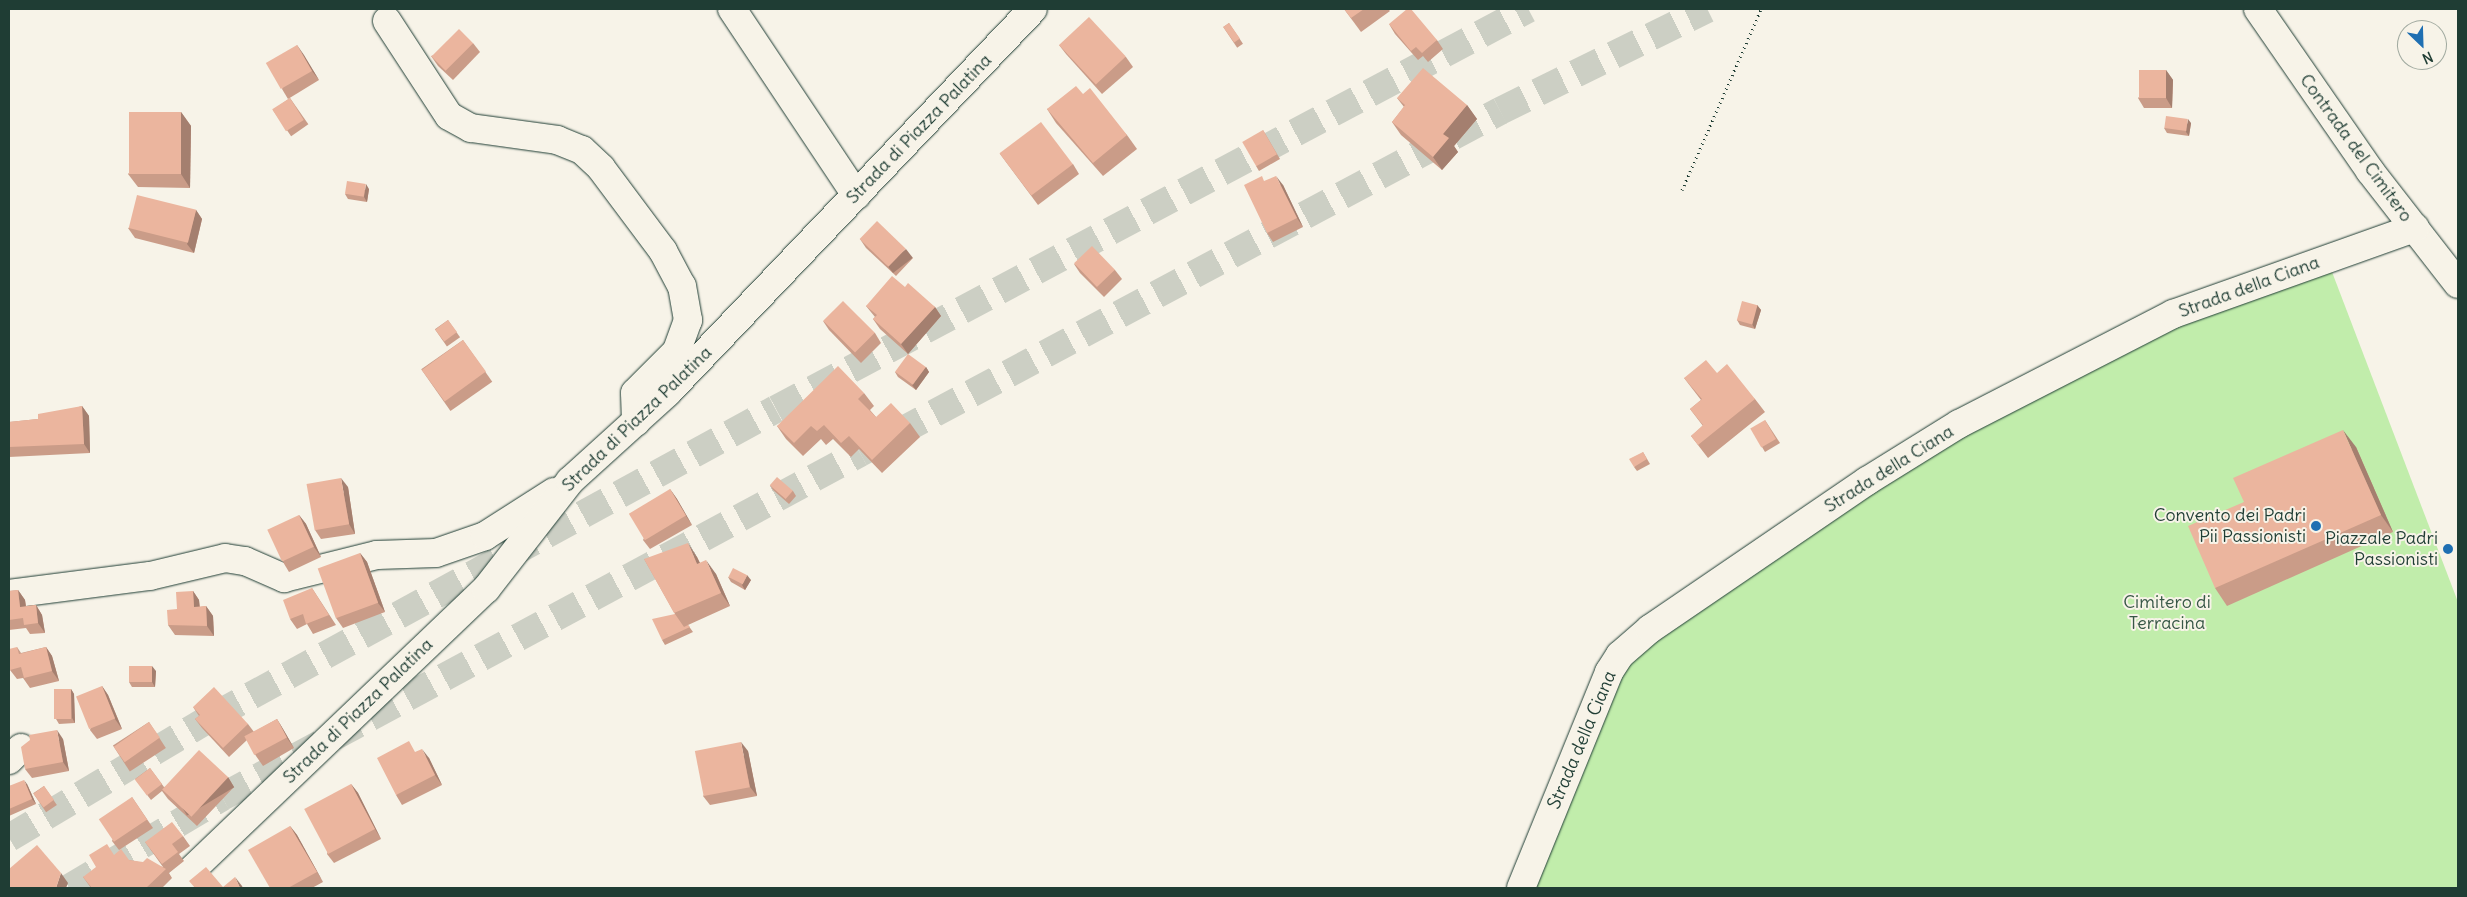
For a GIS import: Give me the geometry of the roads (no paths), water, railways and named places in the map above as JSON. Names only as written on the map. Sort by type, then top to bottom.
[{"type":"street","points":[[732,9],[856,195]]},
{"type":"street","name":"Strada di Piazza Palatina","points":[[173,888],[486,589],[570,481],[636,422],[1033,9]]},
{"type":"street","name":"Contrada del Cimitero","points":[[2258,9],[2370,171],[2458,284]]},
{"type":"street","points":[[387,21],[449,116],[471,128],[557,140],[582,150],[601,168],[662,251],[684,292],[687,325],[677,350],[635,393],[636,422]]},
{"type":"street","name":"Strada della Ciana","points":[[1520,888],[1609,672],[1620,655],[1650,629],[1914,450],[2056,374],[2173,314],[2414,228]]},
{"type":"street","points":[[9,594],[150,576],[225,558],[245,561],[284,578],[377,555],[436,553],[485,536],[570,481]]},
{"type":"tunnel","points":[[9,838],[214,716],[776,409],[1528,9]]},
{"type":"tunnel","points":[[69,888],[222,797],[860,453],[1500,111],[1707,9]]},
{"type":"place","name":"Convento dei Padri Pii Passionisti","points":[[2316,526]]},
{"type":"place","name":"Piazzale Padri Passionisti","points":[[2448,549]]},
{"type":"park label","name":"Cimitero di Terracina","points":[[2167,613]]}]
